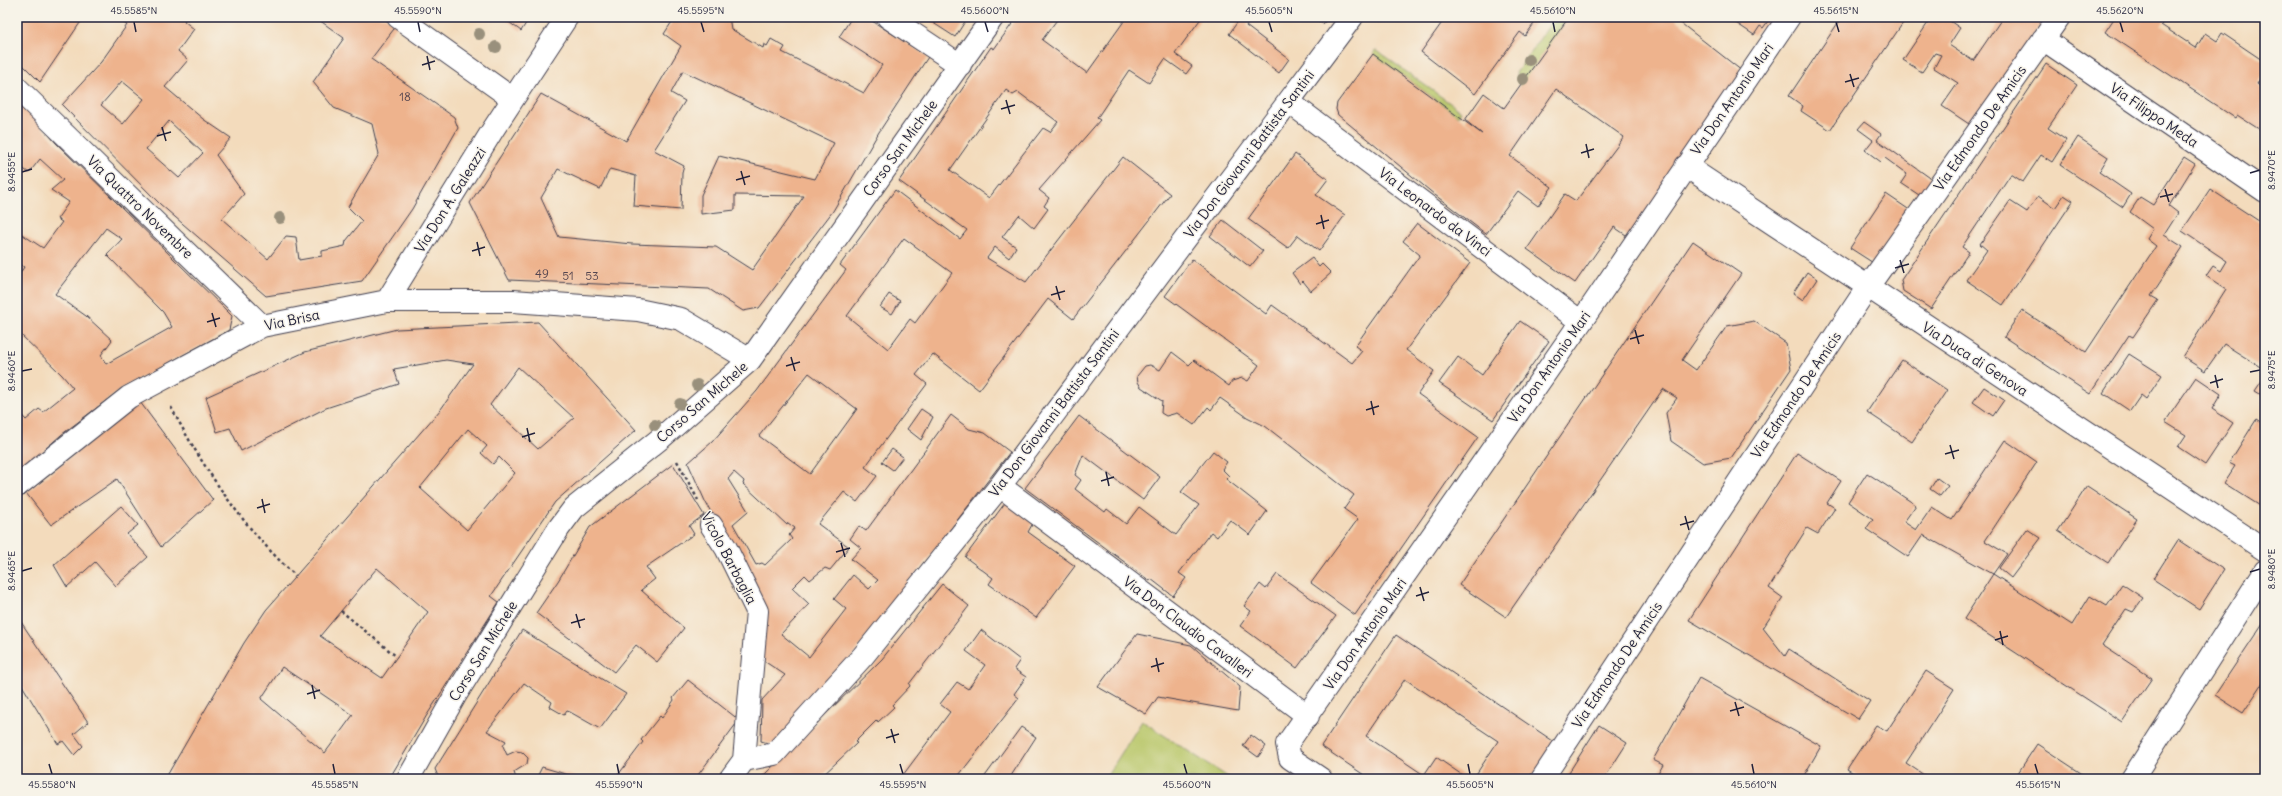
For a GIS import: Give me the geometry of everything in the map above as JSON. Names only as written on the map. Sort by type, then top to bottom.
[{"type":"street","points":[[398,17],[513,99]]},
{"type":"street","name":"Via Don A. Galeazzi","points":[[387,301],[513,99],[567,17]]},
{"type":"street","points":[[888,17],[960,65]]},
{"type":"street","name":"Corso San Michele","points":[[408,779],[455,696],[559,528],[574,508],[661,438],[750,360],[993,17]]},
{"type":"street","name":"Via Don Giovanni Battista Santini","points":[[744,760],[774,754],[863,656],[1000,486],[1352,17]]},
{"type":"street","name":"Via Don Antonio Mari","points":[[1308,716],[1581,322],[1789,17]]},
{"type":"street","name":"Via Edmondo De Amicis","points":[[1542,779],[1867,288],[2059,17]]},
{"type":"street","name":"Via Filippo Meda","points":[[2043,39],[2265,191]]},
{"type":"street","name":"Via Quattro Novembre","points":[[17,88],[262,326]]},
{"type":"street","name":"Via Leonardo da Vinci","points":[[1289,102],[1581,322]]},
{"type":"street","name":"Via Duca di Genova","points":[[1686,166],[1867,288],[2265,550]]},
{"type":"street","name":"Via Brisa","points":[[17,486],[129,397],[262,326],[387,301],[513,301],[638,310],[681,319],[750,360]]},
{"type":"street","name":"Via Don Claudio Cavalleri","points":[[1000,486],[1308,716]]},
{"type":"street","name":"Vicolo Barbaglia","points":[[712,525],[757,610],[744,760]]},
{"type":"street","points":[[2132,779],[2265,572]]},
{"type":"street","points":[[1308,716],[1287,744],[1290,758],[1320,779]]},
{"type":"street","points":[[730,779],[744,760]]},
{"type":"path","points":[[157,382],[190,444],[228,498],[270,552],[296,576]]},
{"type":"path","name":"Vicolo Barbaglia","points":[[661,438],[679,463],[712,525]]},
{"type":"path","points":[[341,611],[396,657]]},
{"type":"green space","points":[[1555,17],[1569,17],[1520,87],[1516,73]]},
{"type":"green space","points":[[1376,50],[1461,111],[1458,116],[1373,54]]},
{"type":"green space","points":[[1142,721],[1231,779],[1105,779]]},
{"type":"building","points":[[17,17],[84,17],[40,82],[17,59]]},
{"type":"building","points":[[115,17],[186,17],[184,21],[194,29],[178,51],[188,60],[165,87],[203,119],[231,138],[216,155],[244,194],[222,219],[268,259],[286,236],[296,237],[299,260],[322,256],[322,251],[345,246],[346,241],[362,221],[348,207],[379,154],[372,124],[334,108],[313,82],[344,38],[315,17],[385,17],[397,25],[371,59],[454,117],[458,128],[412,209],[362,281],[266,296],[160,204],[62,105],[101,62],[127,25]],"holes":[[[122,81],[144,99],[123,124],[101,105]],[[169,121],[203,153],[179,178],[146,149]]]},
{"type":"building","points":[[502,17],[530,17],[521,31]]},
{"type":"building","points":[[675,17],[729,17],[731,29],[763,48],[764,44],[767,46],[771,39],[785,47],[782,52],[864,93],[882,65],[839,37],[852,17],[866,17],[928,57],[879,132],[833,211],[759,308],[743,311],[709,289],[509,280],[470,203],[541,94],[626,141],[681,46],[664,34]],"holes":[[[683,71],[834,143],[815,179],[719,156],[701,195],[701,214],[735,210],[735,195],[804,196],[752,270],[716,247],[632,244],[559,237],[541,198],[558,169],[600,189],[610,169],[636,176],[634,206],[681,210],[682,173],[684,166],[654,150],[685,101],[671,93]]]},
{"type":"building","points":[[924,17],[968,17],[955,37]]},
{"type":"building","points":[[1017,17],[1059,17],[1042,40],[1087,73],[1127,17],[1202,17],[1175,54],[1192,66],[1186,74],[1165,59],[1149,83],[1129,70],[1097,118],[1100,120],[1039,190],[1049,198],[1044,206],[1048,209],[1034,228],[1019,215],[1002,237],[1016,247],[1009,258],[995,247],[987,258],[1026,282],[1123,157],[1170,194],[1073,319],[1048,299],[979,390],[933,354],[916,375],[927,384],[865,467],[877,476],[857,502],[844,492],[818,524],[849,547],[830,570],[825,568],[810,580],[805,575],[792,588],[809,604],[781,634],[809,657],[846,609],[834,599],[853,575],[869,589],[878,580],[851,559],[861,548],[850,539],[859,526],[866,531],[951,415],[969,429],[985,433],[1010,452],[853,655],[775,745],[761,741],[762,700],[785,675],[761,659],[744,573],[705,501],[688,463],[712,442],[757,391],[846,270],[840,265],[895,190],[960,239],[967,230],[899,181],[991,47],[994,49]],"holes":[[[1006,90],[1013,95],[1018,92],[1058,122],[1050,132],[1043,128],[989,198],[950,170]],[[904,238],[952,273],[915,323],[910,319],[888,349],[847,316]],[[809,373],[857,409],[810,474],[759,436]],[[734,472],[744,481],[743,484],[787,525],[788,523],[795,528],[789,535],[792,539],[765,565],[762,563],[756,565],[733,524],[748,511],[728,479]]]},
{"type":"building","points":[[1241,17],[1252,17],[1246,26],[1289,59],[1279,73],[1229,34]]},
{"type":"building","points":[[1313,17],[1328,17],[1323,24]]},
{"type":"building","points":[[1446,17],[1539,17],[1525,36],[1520,32],[1475,94],[1421,52]]},
{"type":"building","points":[[1569,17],[1673,17],[1742,71],[1629,237],[1614,227],[1575,283],[1527,249],[1565,194],[1576,201],[1624,137],[1556,89],[1510,156],[1552,187],[1538,206],[1518,191],[1486,234],[1435,195],[1338,115],[1336,109],[1337,103],[1373,54],[1482,134],[1465,120],[1484,93],[1504,108]]},
{"type":"building","points":[[1727,17],[1771,17],[1763,28],[1760,26],[1754,35]]},
{"type":"building","points":[[1842,17],[1907,17],[1830,130],[1801,111],[1803,106],[1789,96]]},
{"type":"building","points":[[1932,17],[1944,17],[1960,28],[1949,45],[1973,61],[2003,17],[2045,17],[1972,126],[1942,106],[1958,83],[1934,68],[1941,55],[1935,53],[1922,72],[1903,60]]},
{"type":"building","points":[[2115,17],[2167,17],[2161,25],[2196,48],[2205,33],[2217,41],[2222,33],[2265,62],[2265,72],[2257,84],[2265,90],[2265,133],[2237,115],[2235,118],[2105,32]]},
{"type":"building","points":[[2046,64],[2077,85],[2048,128],[2066,140],[2052,162],[2041,155],[2023,182],[2011,174],[1962,247],[1969,252],[1931,309],[1903,291],[1901,280]]},
{"type":"building","points":[[17,98],[56,143],[232,316],[229,330],[124,387],[61,435],[17,474],[17,410],[26,420],[39,409],[43,412],[73,388],[62,375],[17,331],[17,278],[24,267],[17,262],[17,231],[43,248],[62,222],[57,219],[69,202],[51,190],[63,180],[40,159],[29,173],[17,164]],"holes":[[[106,228],[122,239],[107,255],[163,312],[172,327],[106,364],[101,355],[112,340],[86,316],[55,294]]]},
{"type":"building","points":[[1864,122],[1881,134],[1877,140],[1933,180],[1922,197],[1901,183],[1907,174],[1885,158],[1881,162],[1865,150],[1873,140],[1858,129]]},
{"type":"building","points":[[2078,137],[2108,157],[2099,172],[2131,194],[2123,207],[2060,165]]},
{"type":"building","points":[[1295,154],[1328,179],[1316,195],[1345,215],[1319,251],[1298,235],[1288,248],[1248,219]]},
{"type":"building","points":[[2184,157],[2195,164],[2169,206],[2178,213],[2164,235],[2183,247],[2151,296],[2158,300],[2133,337],[2129,335],[2090,394],[2004,337],[2022,310],[2086,352],[2156,246],[2147,239],[2153,229],[2130,212],[2140,197],[2153,205]]},
{"type":"building","points":[[2210,189],[2265,225],[2265,370],[2224,344],[2205,371],[2183,357],[2226,289],[2206,276],[2213,266],[2221,271],[2227,261],[2182,231]]},
{"type":"building","points":[[1886,194],[1914,213],[1878,266],[1850,248]]},
{"type":"building","points":[[2064,195],[2073,201],[2003,305],[1966,280],[1987,250],[1980,244],[2010,201],[2027,212],[2038,196],[2055,208]]},
{"type":"building","points":[[1223,220],[1263,251],[1250,267],[1210,236]]},
{"type":"building","points":[[1417,223],[1470,263],[1406,350],[1434,371],[1418,394],[1478,437],[1355,615],[1311,583],[1358,519],[1344,509],[1354,495],[1265,426],[1247,417],[1220,398],[1211,410],[1208,407],[1194,425],[1177,413],[1166,416],[1161,413],[1162,401],[1141,387],[1137,376],[1145,366],[1150,365],[1160,370],[1172,352],[1189,365],[1194,360],[1229,386],[1232,381],[1242,378],[1248,381],[1259,365],[1165,296],[1192,259],[1266,314],[1272,305],[1352,363],[1362,351],[1355,346],[1420,255],[1403,241]]},
{"type":"building","points":[[1693,241],[1741,274],[1682,360],[1696,370],[1727,326],[1754,321],[1786,343],[1791,369],[1731,458],[1703,463],[1671,441],[1666,413],[1677,398],[1663,389],[1506,617],[1459,585]]},
{"type":"building","points":[[1312,258],[1319,267],[1322,264],[1331,273],[1311,291],[1303,281],[1300,284],[1292,273]]},
{"type":"building","points":[[1807,272],[1817,279],[1803,300],[1793,293]]},
{"type":"building","points":[[889,294],[900,301],[892,314],[880,307]]},
{"type":"building","points":[[1520,321],[1549,341],[1493,420],[1439,383],[1458,357],[1482,375]]},
{"type":"building","points":[[538,322],[636,430],[555,502],[491,596],[499,602],[427,715],[389,779],[165,779],[244,643],[266,610],[441,409],[473,364],[446,360],[394,369],[399,384],[326,408],[241,451],[230,428],[217,432],[206,397],[305,352],[397,329]],"holes":[[[518,367],[574,418],[538,449],[490,405]],[[468,429],[487,446],[481,453],[493,464],[499,457],[515,473],[467,530],[420,488]],[[377,568],[428,612],[382,678],[320,636]],[[282,667],[353,715],[325,753],[261,699]]]},
{"type":"building","points":[[2129,354],[2162,375],[2146,399],[2141,395],[2130,411],[2103,393]]},
{"type":"building","points":[[1902,360],[1947,390],[1912,442],[1867,412]]},
{"type":"building","points":[[2265,376],[2265,397],[2255,391]]},
{"type":"building","points":[[2196,377],[2221,394],[2212,409],[2233,423],[2205,465],[2178,447],[2186,435],[2165,422]]},
{"type":"building","points":[[1984,387],[2004,400],[1993,416],[1973,402]]},
{"type":"building","points":[[140,402],[213,500],[161,547],[117,479],[51,525],[26,493]]},
{"type":"building","points":[[921,409],[933,417],[921,440],[907,429]]},
{"type":"building","points":[[1079,416],[1160,477],[1143,500],[1083,455],[1075,475],[1081,480],[1075,489],[1105,512],[1107,509],[1126,524],[1139,507],[1176,535],[1199,505],[1181,492],[1213,451],[1227,462],[1222,469],[1229,476],[1226,479],[1267,511],[1250,535],[1230,520],[1217,537],[1211,532],[1179,573],[1186,578],[1173,596],[1151,579],[1150,581],[1025,488]]},
{"type":"building","points":[[2256,420],[2265,426],[2265,509],[2224,483],[2235,466],[2229,463]]},
{"type":"building","points":[[2005,440],[2037,462],[1985,541],[2007,554],[1993,574],[1923,535],[1908,557],[1866,529],[1873,519],[1848,502],[1867,473],[1916,505],[1904,522],[1916,530],[1932,507],[1952,520]]},
{"type":"building","points":[[892,449],[903,457],[893,470],[882,462]]},
{"type":"building","points":[[1797,453],[1841,481],[1827,503],[1835,508],[1818,534],[1807,528],[1769,588],[1783,598],[1763,628],[1785,656],[1789,649],[1870,701],[1858,719],[1689,620]]},
{"type":"building","points":[[673,464],[704,515],[689,526],[694,534],[646,567],[655,579],[641,590],[684,628],[657,662],[636,645],[614,672],[536,613],[558,581],[590,527]]},
{"type":"building","points":[[1937,478],[1948,486],[1940,496],[1930,489]]},
{"type":"building","points":[[2087,486],[2137,519],[2108,563],[2058,531]]},
{"type":"building","points":[[1005,503],[1033,523],[1028,532],[1075,566],[1036,618],[989,584],[993,578],[965,557]]},
{"type":"building","points":[[121,506],[138,525],[127,534],[148,557],[116,586],[95,562],[67,587],[54,565]]},
{"type":"building","points":[[2027,529],[2041,538],[2011,578],[1999,568]]},
{"type":"building","points":[[2178,540],[2224,570],[2199,609],[2153,579]]},
{"type":"building","points":[[1277,574],[1336,616],[1297,668],[1240,626],[1251,611],[1244,606],[1260,584],[1266,589]]},
{"type":"building","points":[[1993,574],[2072,625],[2090,596],[2107,606],[2122,584],[2143,598],[2133,612],[2126,609],[2102,645],[2152,678],[2122,722],[1964,619]]},
{"type":"building","points":[[942,584],[969,606],[909,684],[910,686],[892,705],[894,707],[878,722],[877,720],[855,742],[857,743],[819,779],[766,779],[763,776],[882,659]]},
{"type":"building","points":[[17,616],[88,722],[74,734],[83,746],[74,755],[63,741],[58,744],[17,677]]},
{"type":"building","points":[[2265,620],[2265,680],[2243,713],[2215,695]]},
{"type":"building","points":[[522,630],[626,694],[600,729],[570,712],[567,711],[564,715],[550,707],[552,702],[524,683],[487,731],[506,741],[503,746],[507,755],[516,751],[522,752],[528,758],[527,764],[514,772],[516,779],[439,779],[435,769]]},
{"type":"building","points":[[981,630],[1020,660],[1014,669],[1026,677],[1014,694],[1019,698],[956,779],[900,779],[950,712],[940,704],[957,682],[968,689],[985,665],[966,651]]},
{"type":"building","points":[[1137,634],[1191,645],[1240,687],[1238,711],[1158,697],[1146,714],[1098,687]]},
{"type":"building","points":[[1396,635],[1556,743],[1531,779],[1473,779],[1498,741],[1405,679],[1366,736],[1424,775],[1436,757],[1468,779],[1370,779],[1321,746]]},
{"type":"building","points":[[1926,671],[1954,689],[1906,763],[1930,779],[1860,779],[1861,778],[1847,769],[1876,725],[1887,731]]},
{"type":"building","points":[[1699,678],[1821,746],[1802,779],[1655,779],[1663,765],[1653,760]]},
{"type":"building","points":[[688,680],[739,720],[695,779],[615,779],[643,742],[641,740],[660,716],[662,718],[674,700],[673,698]]},
{"type":"building","points":[[1599,725],[1627,743],[1604,779],[1569,779],[1566,777]]},
{"type":"building","points":[[1021,727],[1036,737],[1009,779],[983,779]]},
{"type":"building","points":[[1251,735],[1266,746],[1258,757],[1243,746]]},
{"type":"building","points":[[2037,744],[2087,777],[2085,779],[2014,779]]},
{"type":"building","points":[[542,767],[582,779],[536,779]]}]
